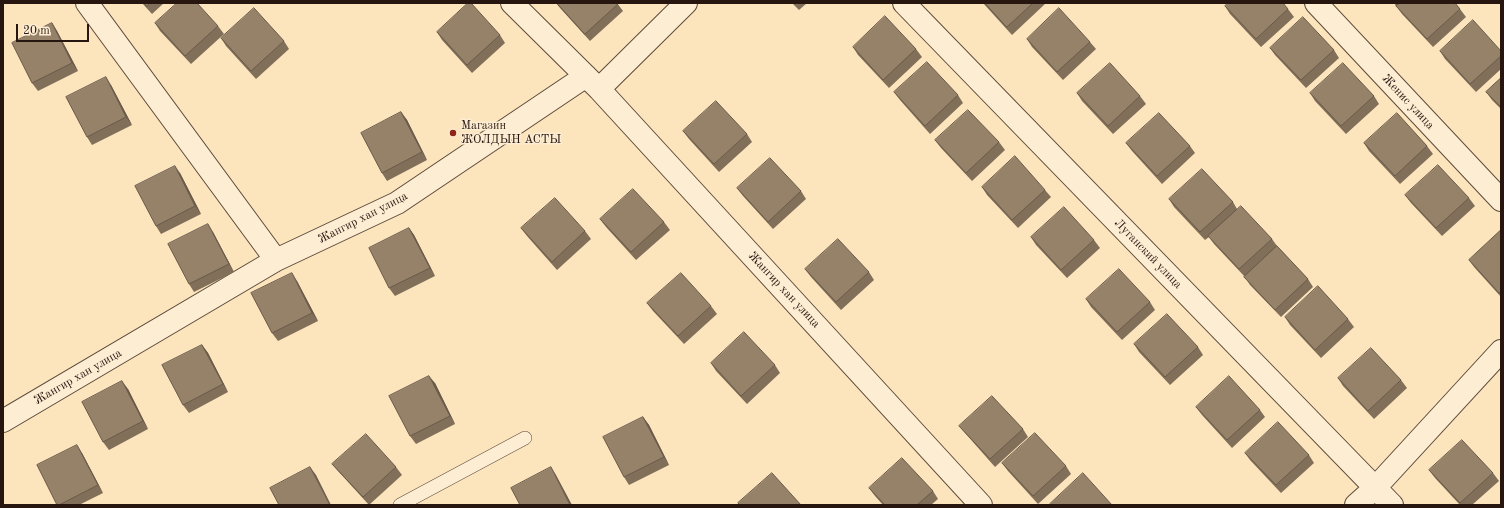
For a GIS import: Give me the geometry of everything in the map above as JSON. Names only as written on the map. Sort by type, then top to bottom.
[{"type":"street","points":[[87,3],[276,260]]},
{"type":"street","name":"Жангир хан улица","points":[[512,3],[592,83],[981,505]]},
{"type":"street","points":[[592,83],[686,3]]},
{"type":"street","name":"Луганский улица","points":[[904,3],[1392,505]]},
{"type":"street","name":"Женис улица","points":[[1316,3],[1501,200]]},
{"type":"street","name":"Жангир хан улица","points":[[3,421],[276,260],[396,203],[592,83]]},
{"type":"street","points":[[1356,505],[1375,488],[1501,351]]},
{"type":"lane","points":[[400,505],[525,438]]},
{"type":"building","points":[[177,3],[197,3],[218,26],[185,56],[155,23]]},
{"type":"building","points":[[468,3],[471,3],[500,35],[467,65],[437,32]]},
{"type":"building","points":[[557,3],[617,3],[618,4],[585,34]]},
{"type":"building","points":[[985,3],[1033,3],[1007,27]]},
{"type":"building","points":[[1228,3],[1283,3],[1288,9],[1256,39],[1225,6]]},
{"type":"building","points":[[1400,3],[1455,3],[1460,9],[1427,39],[1396,6]]},
{"type":"building","points":[[254,8],[284,41],[251,71],[221,38]]},
{"type":"building","points":[[1059,8],[1090,42],[1057,72],[1027,39]]},
{"type":"building","points":[[885,16],[916,49],[883,80],[853,47]]},
{"type":"building","points":[[1303,17],[1334,50],[1301,80],[1270,48]]},
{"type":"building","points":[[1473,20],[1501,51],[1501,56],[1470,84],[1440,51]]},
{"type":"building","points":[[52,23],[72,63],[32,83],[12,43]]},
{"type":"building","points":[[927,62],[958,95],[925,126],[894,92]]},
{"type":"building","points":[[1110,63],[1140,96],[1108,126],[1077,93]]},
{"type":"building","points":[[1343,63],[1374,96],[1341,126],[1310,93]]},
{"type":"building","points":[[106,77],[126,117],[87,137],[66,97]]},
{"type":"building","points":[[1501,78],[1501,107],[1486,92]]},
{"type":"building","points":[[716,101],[747,134],[714,164],[683,131]]},
{"type":"building","points":[[968,110],[999,142],[966,173],[935,140]]},
{"type":"building","points":[[401,112],[422,152],[382,173],[361,133]]},
{"type":"building","points":[[1159,113],[1190,146],[1157,176],[1126,143]]},
{"type":"building","points":[[1397,113],[1427,146],[1395,176],[1364,143]]},
{"type":"building","points":[[1015,156],[1045,190],[1012,220],[982,187]]},
{"type":"building","points":[[770,158],[801,191],[768,222],[737,188]]},
{"type":"building","points":[[1438,165],[1469,198],[1436,228],[1405,195]]},
{"type":"building","points":[[175,166],[195,206],[156,226],[135,186]]},
{"type":"building","points":[[1202,169],[1233,202],[1200,232],[1169,199]]},
{"type":"building","points":[[633,189],[664,222],[631,252],[600,219]]},
{"type":"building","points":[[555,198],[585,231],[552,262],[521,228]]},
{"type":"building","points":[[1241,206],[1272,239],[1239,269],[1208,236]]},
{"type":"building","points":[[1064,207],[1094,240],[1061,270],[1031,237]]},
{"type":"building","points":[[208,224],[229,264],[189,284],[168,244]]},
{"type":"building","points":[[409,228],[430,268],[389,288],[369,248]]},
{"type":"building","points":[[1501,230],[1501,291],[1499,293],[1469,260]]},
{"type":"building","points":[[838,239],[869,272],[836,302],[805,269]]},
{"type":"building","points":[[1277,246],[1308,279],[1275,310],[1244,277]]},
{"type":"building","points":[[1119,269],[1150,302],[1117,332],[1086,299]]},
{"type":"building","points":[[292,273],[312,313],[272,333],[251,293]]},
{"type":"building","points":[[681,273],[711,306],[678,336],[647,303]]},
{"type":"building","points":[[1318,286],[1348,319],[1315,350],[1285,317]]},
{"type":"building","points":[[1167,314],[1198,347],[1165,377],[1134,344]]},
{"type":"building","points":[[744,332],[775,365],[741,396],[711,363]]},
{"type":"building","points":[[202,345],[223,384],[183,405],[162,365]]},
{"type":"building","points":[[1371,348],[1401,380],[1368,411],[1338,378]]},
{"type":"building","points":[[429,376],[450,416],[410,436],[389,396]]},
{"type":"building","points":[[1229,376],[1260,410],[1227,440],[1196,407]]},
{"type":"building","points":[[122,381],[143,421],[103,442],[82,402]]},
{"type":"building","points":[[992,396],[1023,429],[990,459],[959,426]]},
{"type":"building","points":[[643,417],[664,457],[624,477],[603,437]]},
{"type":"building","points":[[1278,422],[1309,455],[1276,485],[1245,453]]},
{"type":"building","points":[[1035,433],[1066,466],[1033,496],[1002,463]]},
{"type":"building","points":[[366,434],[396,467],[363,497],[332,464]]},
{"type":"building","points":[[1462,440],[1493,473],[1460,503],[1429,470]]},
{"type":"building","points":[[77,445],[98,485],[57,505],[37,465]]},
{"type":"building","points":[[902,458],[933,491],[917,505],[885,505],[869,488]]},
{"type":"building","points":[[310,467],[330,505],[279,505],[270,488]]},
{"type":"building","points":[[551,467],[570,505],[520,505],[511,488]]},
{"type":"building","points":[[772,473],[801,505],[740,505],[738,503]]},
{"type":"building","points":[[1083,473],[1112,505],[1050,504]]},
{"type":"place","name":"Магазин ЖОЛДЫН АСТЫ","points":[[453,133]]}]
